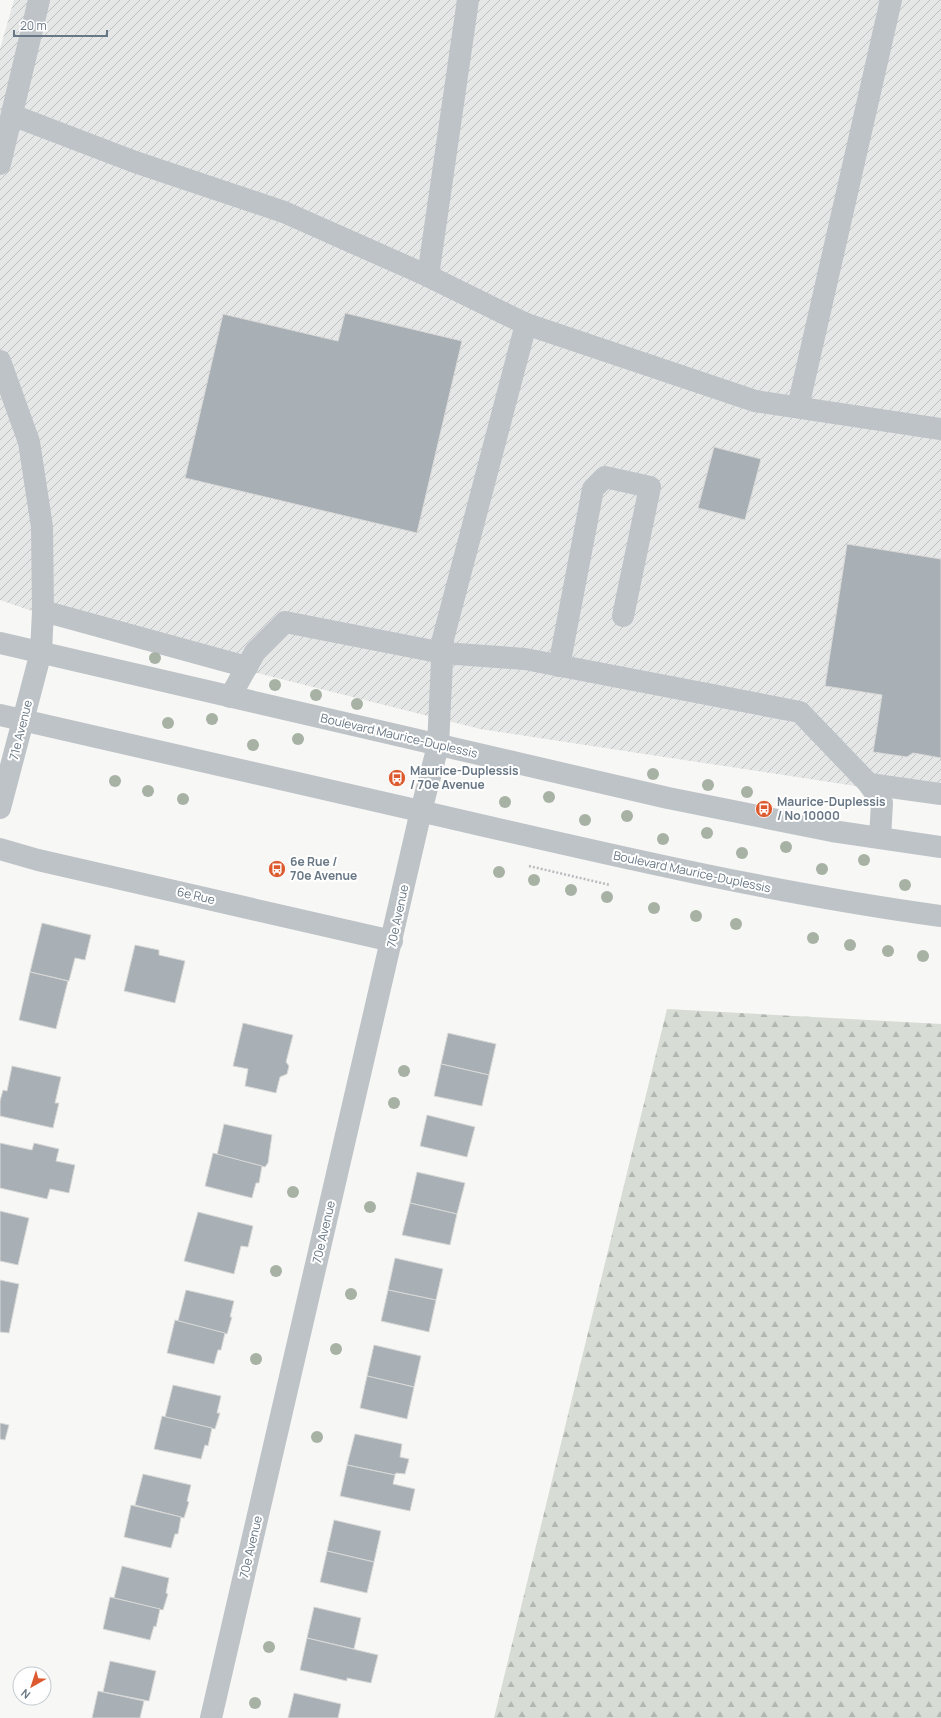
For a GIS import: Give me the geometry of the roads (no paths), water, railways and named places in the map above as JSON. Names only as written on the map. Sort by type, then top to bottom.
[{"type":"street","points":[[0,164],[39,0]]},
{"type":"street","points":[[428,276],[468,0]]},
{"type":"street","points":[[798,407],[891,0]]},
{"type":"street","points":[[12,115],[135,162],[284,212],[428,276],[526,324],[755,401],[941,429]]},
{"type":"street","name":"70e Avenue","points":[[211,1718],[421,811],[438,746],[443,638],[526,324]]},
{"type":"street","name":"71e Avenue","points":[[0,361],[29,442],[42,527],[43,611],[41,652],[0,808]]},
{"type":"street","points":[[559,666],[593,489],[605,478],[650,487],[623,616]]},
{"type":"street","points":[[43,611],[247,667]]},
{"type":"street","points":[[230,697],[255,652],[285,622],[443,653],[524,659],[800,712],[869,784],[882,803],[880,838]]},
{"type":"street","name":"Boulevard Maurice-Duplessis","points":[[0,643],[438,746],[668,798],[832,831],[941,847]]},
{"type":"street","name":"Boulevard Maurice-Duplessis","points":[[0,715],[712,878],[858,905],[941,916]]},
{"type":"street","points":[[869,784],[941,794]]},
{"type":"street","name":"6e Rue","points":[[0,849],[392,941]]},
{"type":"place","name":"Maurice-Duplessis / 70e Avenue","points":[[397,778]]},
{"type":"place","name":"Maurice-Duplessis / No 10000","points":[[764,809]]},
{"type":"place","name":"6e Rue / 70e Avenue","points":[[277,869]]}]
